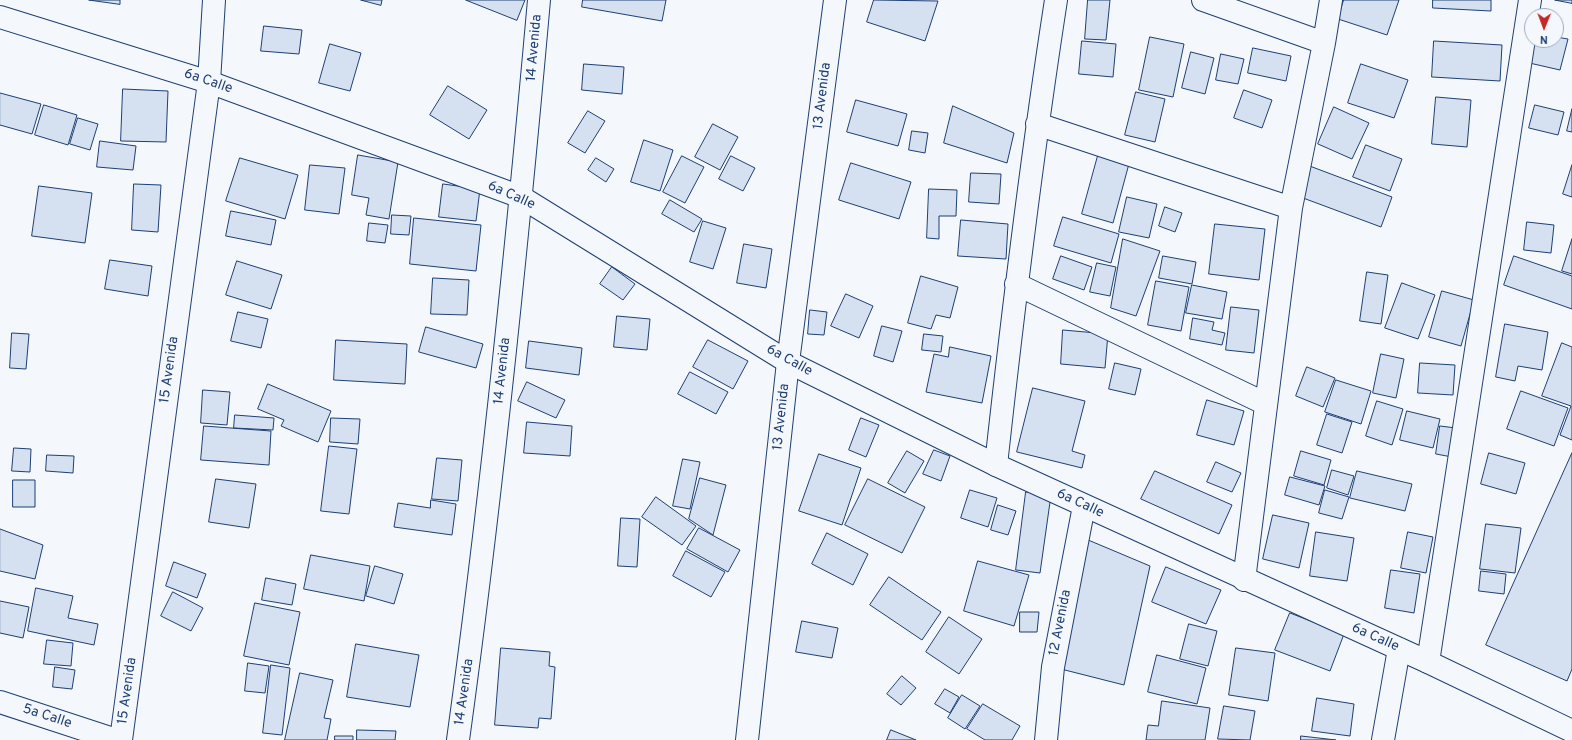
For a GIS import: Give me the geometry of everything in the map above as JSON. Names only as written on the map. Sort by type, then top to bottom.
[{"type":"street","name":"15 Avenida","points":[[121,740],[209,82],[214,0]]},
{"type":"street","name":"14 Avenida","points":[[458,740],[488,520],[521,197],[539,0]]},
{"type":"street","name":"13 Avenida","points":[[747,740],[788,362],[835,0]]},
{"type":"street","points":[[996,465],[1016,284],[1037,124],[1056,0]]},
{"type":"street","points":[[1203,0],[1324,43]]},
{"type":"street","points":[[1244,580],[1291,208],[1324,43],[1331,0]]},
{"type":"street","points":[[1428,662],[1530,0]]},
{"type":"street","name":"6a Calle","points":[[0,17],[209,82],[521,197],[788,362],[996,465],[1244,580],[1428,662],[1572,730]]},
{"type":"street","points":[[1037,124],[1291,208]]},
{"type":"street","points":[[1016,284],[1266,404]]},
{"type":"street","name":"12 Avenida","points":[[1046,740],[1053,667],[1084,506]]},
{"type":"street","points":[[1383,740],[1399,649]]},
{"type":"street","name":"5a Calle","points":[[0,702],[116,740]]},
{"type":"building","points":[[89,0],[120,0],[120,4]]},
{"type":"building","points":[[361,0],[382,0],[381,5]]},
{"type":"building","points":[[466,0],[525,0],[517,20]]},
{"type":"building","points":[[583,0],[666,0],[662,21],[582,7]]},
{"type":"building","points":[[874,0],[938,1],[925,41],[867,22]]},
{"type":"building","points":[[1088,0],[1110,0],[1106,40],[1085,39]]},
{"type":"building","points":[[1344,0],[1399,0],[1387,35],[1338,19]]},
{"type":"building","points":[[1433,0],[1491,0],[1491,11],[1433,8]]},
{"type":"building","points":[[1555,0],[1572,0],[1572,3]]},
{"type":"building","points":[[264,26],[302,30],[299,54],[261,51]]},
{"type":"building","points":[[1150,37],[1184,44],[1173,97],[1139,90]]},
{"type":"building","points":[[1564,38],[1568,39],[1560,70],[1525,62],[1529,48],[1564,48]]},
{"type":"building","points":[[1082,41],[1116,44],[1113,77],[1079,74]]},
{"type":"building","points":[[1434,41],[1502,45],[1500,81],[1432,77]]},
{"type":"building","points":[[330,44],[361,53],[350,91],[319,83]]},
{"type":"building","points":[[1253,48],[1291,56],[1286,81],[1248,73]]},
{"type":"building","points":[[1191,52],[1214,58],[1205,94],[1182,88]]},
{"type":"building","points":[[1221,54],[1244,59],[1238,84],[1216,80]]},
{"type":"building","points":[[584,64],[624,67],[622,94],[582,90]]},
{"type":"building","points":[[1361,64],[1408,80],[1394,118],[1348,103]]},
{"type":"building","points":[[448,86],[487,110],[469,139],[430,115]]},
{"type":"building","points":[[123,89],[168,91],[166,142],[121,141]]},
{"type":"building","points":[[1244,90],[1272,100],[1262,128],[1234,118]]},
{"type":"building","points":[[1136,92],[1165,99],[1155,142],[1125,135]]},
{"type":"building","points":[[0,93],[41,104],[32,134],[0,125]]},
{"type":"building","points":[[1436,97],[1471,100],[1467,147],[1432,144]]},
{"type":"building","points":[[856,100],[907,114],[898,146],[847,132]]},
{"type":"building","points":[[44,105],[77,115],[68,145],[35,135]]},
{"type":"building","points":[[1535,105],[1564,112],[1558,135],[1529,128]]},
{"type":"building","points":[[953,106],[1014,133],[1007,163],[944,143]]},
{"type":"building","points":[[1334,107],[1369,123],[1352,159],[1318,144]]},
{"type":"building","points":[[1572,109],[1572,132],[1567,131]]},
{"type":"building","points":[[588,111],[605,121],[585,153],[568,143]]},
{"type":"building","points":[[78,118],[98,124],[90,150],[70,144]]},
{"type":"building","points":[[713,124],[738,137],[720,170],[695,157]]},
{"type":"building","points":[[912,131],[928,133],[925,153],[909,150]]},
{"type":"building","points":[[644,140],[673,150],[660,191],[631,182]]},
{"type":"building","points":[[100,141],[136,146],[133,170],[97,167]]},
{"type":"building","points":[[1366,145],[1402,159],[1390,191],[1353,177]]},
{"type":"building","points":[[1099,152],[1130,160],[1113,223],[1082,214]]},
{"type":"building","points":[[358,155],[398,162],[389,219],[366,215],[369,198],[352,195]]},
{"type":"building","points":[[682,156],[704,167],[685,203],[663,192]]},
{"type":"building","points":[[731,156],[755,168],[743,191],[719,179]]},
{"type":"building","points":[[240,158],[298,175],[285,219],[226,201]]},
{"type":"building","points":[[596,158],[614,169],[606,182],[588,170]]},
{"type":"building","points":[[851,163],[911,182],[899,219],[839,200]]},
{"type":"building","points":[[310,165],[345,168],[339,214],[305,210]]},
{"type":"building","points":[[1307,165],[1392,197],[1381,227],[1295,195]]},
{"type":"building","points":[[1572,165],[1572,197],[1563,194]]},
{"type":"building","points":[[971,173],[1001,174],[999,204],[969,202]]},
{"type":"building","points":[[134,184],[161,185],[158,232],[132,230]]},
{"type":"building","points":[[443,184],[480,189],[476,221],[439,217]]},
{"type":"building","points":[[39,186],[92,193],[85,243],[32,236]]},
{"type":"building","points":[[929,189],[957,190],[956,216],[939,216],[939,239],[927,238]]},
{"type":"building","points":[[1127,197],[1157,204],[1149,238],[1119,232]]},
{"type":"building","points":[[670,200],[702,219],[694,232],[662,214]]},
{"type":"building","points":[[1165,207],[1182,213],[1175,232],[1159,226]]},
{"type":"building","points":[[231,211],[276,220],[271,245],[226,236]]},
{"type":"building","points":[[392,215],[411,216],[409,235],[391,234]]},
{"type":"building","points":[[1063,217],[1119,234],[1111,263],[1054,246]]},
{"type":"building","points":[[414,218],[481,225],[476,271],[410,264]]},
{"type":"building","points":[[961,220],[1008,224],[1006,259],[958,256]]},
{"type":"building","points":[[703,221],[726,228],[713,269],[690,262]]},
{"type":"building","points":[[1527,222],[1554,225],[1551,253],[1524,250]]},
{"type":"building","points":[[369,223],[388,225],[385,243],[367,241]]},
{"type":"building","points":[[1215,224],[1265,229],[1259,280],[1209,274]]},
{"type":"building","points":[[1123,239],[1160,251],[1136,316],[1111,308]]},
{"type":"building","points":[[1572,239],[1572,274],[1562,271]]},
{"type":"building","points":[[744,244],[772,249],[766,288],[737,283]]},
{"type":"building","points":[[1061,256],[1092,267],[1084,290],[1053,279]]},
{"type":"building","points":[[1163,256],[1196,262],[1192,284],[1159,278]]},
{"type":"building","points":[[1514,256],[1572,276],[1572,309],[1504,285]]},
{"type":"building","points":[[110,260],[152,266],[148,296],[105,289]]},
{"type":"building","points":[[237,261],[282,275],[271,309],[226,295]]},
{"type":"building","points":[[1097,263],[1116,267],[1110,296],[1090,292]]},
{"type":"building","points":[[612,267],[635,284],[623,300],[600,284]]},
{"type":"building","points":[[1367,272],[1388,275],[1381,324],[1360,321]]},
{"type":"building","points":[[921,276],[958,287],[950,318],[936,315],[931,329],[908,323]]},
{"type":"building","points":[[433,278],[469,280],[467,315],[431,314]]},
{"type":"building","points":[[1156,281],[1189,287],[1181,331],[1148,325]]},
{"type":"building","points":[[1402,283],[1435,295],[1418,339],[1385,328]]},
{"type":"building","points":[[1192,285],[1227,292],[1222,319],[1186,313]]},
{"type":"building","points":[[1442,291],[1474,300],[1461,346],[1429,337]]},
{"type":"building","points":[[846,294],[873,306],[859,338],[831,326]]},
{"type":"building","points":[[1231,307],[1259,310],[1254,353],[1226,350]]},
{"type":"building","points":[[810,310],[827,312],[824,335],[808,334]]},
{"type":"building","points":[[238,312],[268,319],[261,348],[231,341]]},
{"type":"building","points":[[617,316],[650,319],[647,350],[614,347]]},
{"type":"building","points":[[1193,318],[1214,322],[1212,330],[1225,333],[1222,345],[1190,339]]},
{"type":"building","points":[[1505,324],[1548,332],[1542,370],[1518,366],[1515,381],[1496,377]]},
{"type":"building","points":[[882,326],[902,331],[893,362],[874,356]]},
{"type":"building","points":[[426,327],[483,344],[476,368],[419,352]]},
{"type":"building","points":[[1063,330],[1108,334],[1105,368],[1061,364]]},
{"type":"building","points":[[12,333],[29,334],[26,369],[10,368]]},
{"type":"building","points":[[924,334],[943,336],[941,352],[922,350]]},
{"type":"building","points":[[336,340],[407,344],[405,384],[334,380]]},
{"type":"building","points":[[708,340],[748,361],[733,389],[693,367]]},
{"type":"building","points":[[529,341],[582,348],[579,375],[526,368]]},
{"type":"building","points":[[1562,343],[1572,347],[1572,440],[1560,435],[1571,406],[1542,396]]},
{"type":"building","points":[[950,347],[991,356],[982,403],[926,392],[934,354],[948,357]]},
{"type":"building","points":[[1381,354],[1404,359],[1396,398],[1373,393]]},
{"type":"building","points":[[1115,363],[1141,369],[1135,395],[1109,389]]},
{"type":"building","points":[[1420,363],[1455,365],[1453,395],[1418,393]]},
{"type":"building","points":[[1307,367],[1335,378],[1323,407],[1296,396]]},
{"type":"building","points":[[690,372],[728,392],[716,414],[678,394]]},
{"type":"building","points":[[1336,380],[1371,391],[1361,424],[1325,412]]},
{"type":"building","points":[[527,382],[565,400],[556,418],[518,401]]},
{"type":"building","points":[[268,384],[331,411],[318,442],[281,426],[284,420],[258,409]]},
{"type":"building","points":[[1033,388],[1085,401],[1072,451],[1085,455],[1082,468],[1017,452]]},
{"type":"building","points":[[203,390],[230,392],[227,425],[201,423]]},
{"type":"building","points":[[1521,391],[1568,408],[1554,446],[1507,429]]},
{"type":"building","points":[[1207,400],[1244,411],[1234,445],[1197,435]]},
{"type":"building","points":[[1377,401],[1403,409],[1392,445],[1366,436]]},
{"type":"building","points":[[1407,411],[1440,419],[1433,448],[1400,440]]},
{"type":"building","points":[[1327,414],[1352,422],[1342,453],[1317,445]]},
{"type":"building","points":[[235,415],[274,418],[273,430],[234,428]]},
{"type":"building","points":[[331,418],[360,419],[358,444],[330,442]]},
{"type":"building","points":[[861,418],[879,425],[866,457],[849,450]]},
{"type":"building","points":[[527,422],[572,426],[570,456],[524,453]]},
{"type":"building","points":[[204,426],[271,431],[269,465],[201,460]]},
{"type":"building","points":[[1440,426],[1456,428],[1452,457],[1436,454]]},
{"type":"building","points":[[329,446],[357,449],[349,514],[321,511]]},
{"type":"building","points":[[14,448],[31,449],[30,472],[12,471]]},
{"type":"building","points":[[934,450],[950,456],[941,481],[923,474]]},
{"type":"building","points":[[907,451],[924,461],[905,493],[888,483]]},
{"type":"building","points":[[1301,451],[1331,460],[1324,485],[1294,476]]},
{"type":"building","points":[[1489,453],[1525,463],[1516,494],[1481,484]]},
{"type":"building","points":[[1572,453],[1572,669],[1567,681],[1486,645]]},
{"type":"building","points":[[819,454],[861,468],[842,525],[799,511]]},
{"type":"building","points":[[47,455],[74,456],[73,473],[46,471]]},
{"type":"building","points":[[437,458],[462,460],[458,501],[432,499]]},
{"type":"building","points":[[683,459],[700,462],[690,509],[673,506]]},
{"type":"building","points":[[1216,462],[1241,473],[1232,492],[1207,482]]},
{"type":"building","points":[[1332,470],[1354,476],[1348,495],[1327,488]]},
{"type":"building","points":[[1155,471],[1232,505],[1219,534],[1141,499]]},
{"type":"building","points":[[1357,471],[1412,484],[1405,511],[1350,498]]},
{"type":"building","points":[[1290,477],[1325,486],[1319,505],[1285,495]]},
{"type":"building","points":[[700,478],[726,485],[713,535],[689,519]]},
{"type":"building","points":[[216,479],[256,484],[249,528],[209,522]]},
{"type":"building","points":[[868,479],[925,507],[902,553],[845,525]]},
{"type":"building","points":[[13,480],[35,480],[35,507],[13,507]]},
{"type":"building","points":[[970,490],[997,498],[988,527],[961,518]]},
{"type":"building","points":[[1325,490],[1349,497],[1342,519],[1319,513]]},
{"type":"building","points":[[1026,492],[1051,495],[1040,573],[1016,570]]},
{"type":"building","points":[[656,497],[696,526],[682,545],[642,517]]},
{"type":"building","points":[[431,500],[456,504],[452,535],[394,527],[398,503],[430,508]]},
{"type":"building","points":[[998,505],[1016,511],[1008,535],[991,530]]},
{"type":"building","points":[[1273,515],[1309,523],[1299,568],[1263,559]]},
{"type":"building","points":[[621,518],[640,519],[637,567],[618,566]]},
{"type":"building","points":[[1486,524],[1521,528],[1515,573],[1480,569]]},
{"type":"building","points":[[699,528],[740,550],[728,572],[687,549]]},
{"type":"building","points":[[0,529],[43,545],[35,579],[0,571]]},
{"type":"building","points":[[1316,532],[1354,538],[1347,581],[1310,576]]},
{"type":"building","points":[[1408,532],[1433,537],[1426,573],[1401,568]]},
{"type":"building","points":[[827,533],[868,554],[853,585],[812,564]]},
{"type":"building","points":[[1081,537],[1150,566],[1124,685],[1053,667]]},
{"type":"building","points":[[686,551],[725,572],[711,597],[673,576]]},
{"type":"building","points":[[311,555],[370,566],[364,601],[304,589]]},
{"type":"building","points":[[978,561],[1029,575],[1014,626],[964,611]]},
{"type":"building","points":[[174,562],[206,574],[197,598],[166,586]]},
{"type":"building","points":[[375,566],[403,574],[394,604],[366,596]]},
{"type":"building","points":[[1166,567],[1221,590],[1206,624],[1152,602]]},
{"type":"building","points":[[1391,570],[1420,574],[1414,613],[1385,608]]},
{"type":"building","points":[[1481,571],[1506,574],[1504,594],[1479,591]]},
{"type":"building","points":[[889,577],[941,612],[922,640],[870,605]]},
{"type":"building","points":[[266,578],[296,584],[292,605],[262,600]]},
{"type":"building","points":[[36,588],[73,596],[68,618],[98,624],[94,645],[28,631]]},
{"type":"building","points":[[173,592],[203,608],[191,631],[161,616]]},
{"type":"building","points":[[0,601],[29,607],[23,638],[0,633]]},
{"type":"building","points":[[255,603],[300,612],[289,665],[244,656]]},
{"type":"building","points":[[1020,612],[1039,612],[1037,632],[1020,632]]},
{"type":"building","points":[[1290,613],[1344,634],[1330,671],[1275,650]]},
{"type":"building","points":[[949,617],[982,639],[959,674],[926,652]]},
{"type":"building","points":[[802,621],[838,628],[832,658],[796,652]]},
{"type":"building","points":[[1189,624],[1217,631],[1208,666],[1180,659]]},
{"type":"building","points":[[47,640],[73,643],[71,666],[44,664]]},
{"type":"building","points":[[356,644],[419,655],[410,707],[347,697]]},
{"type":"building","points":[[501,648],[550,652],[549,666],[555,667],[551,719],[539,718],[538,728],[495,725]]},
{"type":"building","points":[[1236,648],[1275,653],[1268,701],[1229,695]]},
{"type":"building","points":[[1157,655],[1206,668],[1197,704],[1148,692]]},
{"type":"building","points":[[248,663],[269,666],[265,693],[245,691]]},
{"type":"building","points":[[271,665],[290,668],[282,735],[263,733]]},
{"type":"building","points":[[55,667],[75,670],[72,689],[53,687]]},
{"type":"building","points":[[300,673],[333,680],[324,718],[331,719],[327,740],[285,740]]},
{"type":"building","points":[[902,676],[916,688],[901,705],[887,694]]},
{"type":"building","points":[[945,689],[959,697],[950,713],[935,704]]},
{"type":"building","points":[[962,695],[980,706],[965,729],[948,718]]},
{"type":"building","points":[[1317,698],[1354,704],[1350,736],[1312,731]]},
{"type":"building","points":[[1162,701],[1210,708],[1205,740],[1146,740],[1148,725],[1158,726]]},
{"type":"building","points":[[983,704],[1020,726],[1012,740],[985,740],[967,729]]},
{"type":"building","points":[[1224,706],[1255,711],[1250,740],[1218,739]]},
{"type":"building","points":[[357,730],[396,731],[395,740],[357,740]]},
{"type":"building","points":[[891,730],[916,740],[887,740]]},
{"type":"building","points":[[335,736],[353,736],[353,740],[335,740]]},
{"type":"building","points":[[1301,736],[1336,740],[1301,740]]}]
